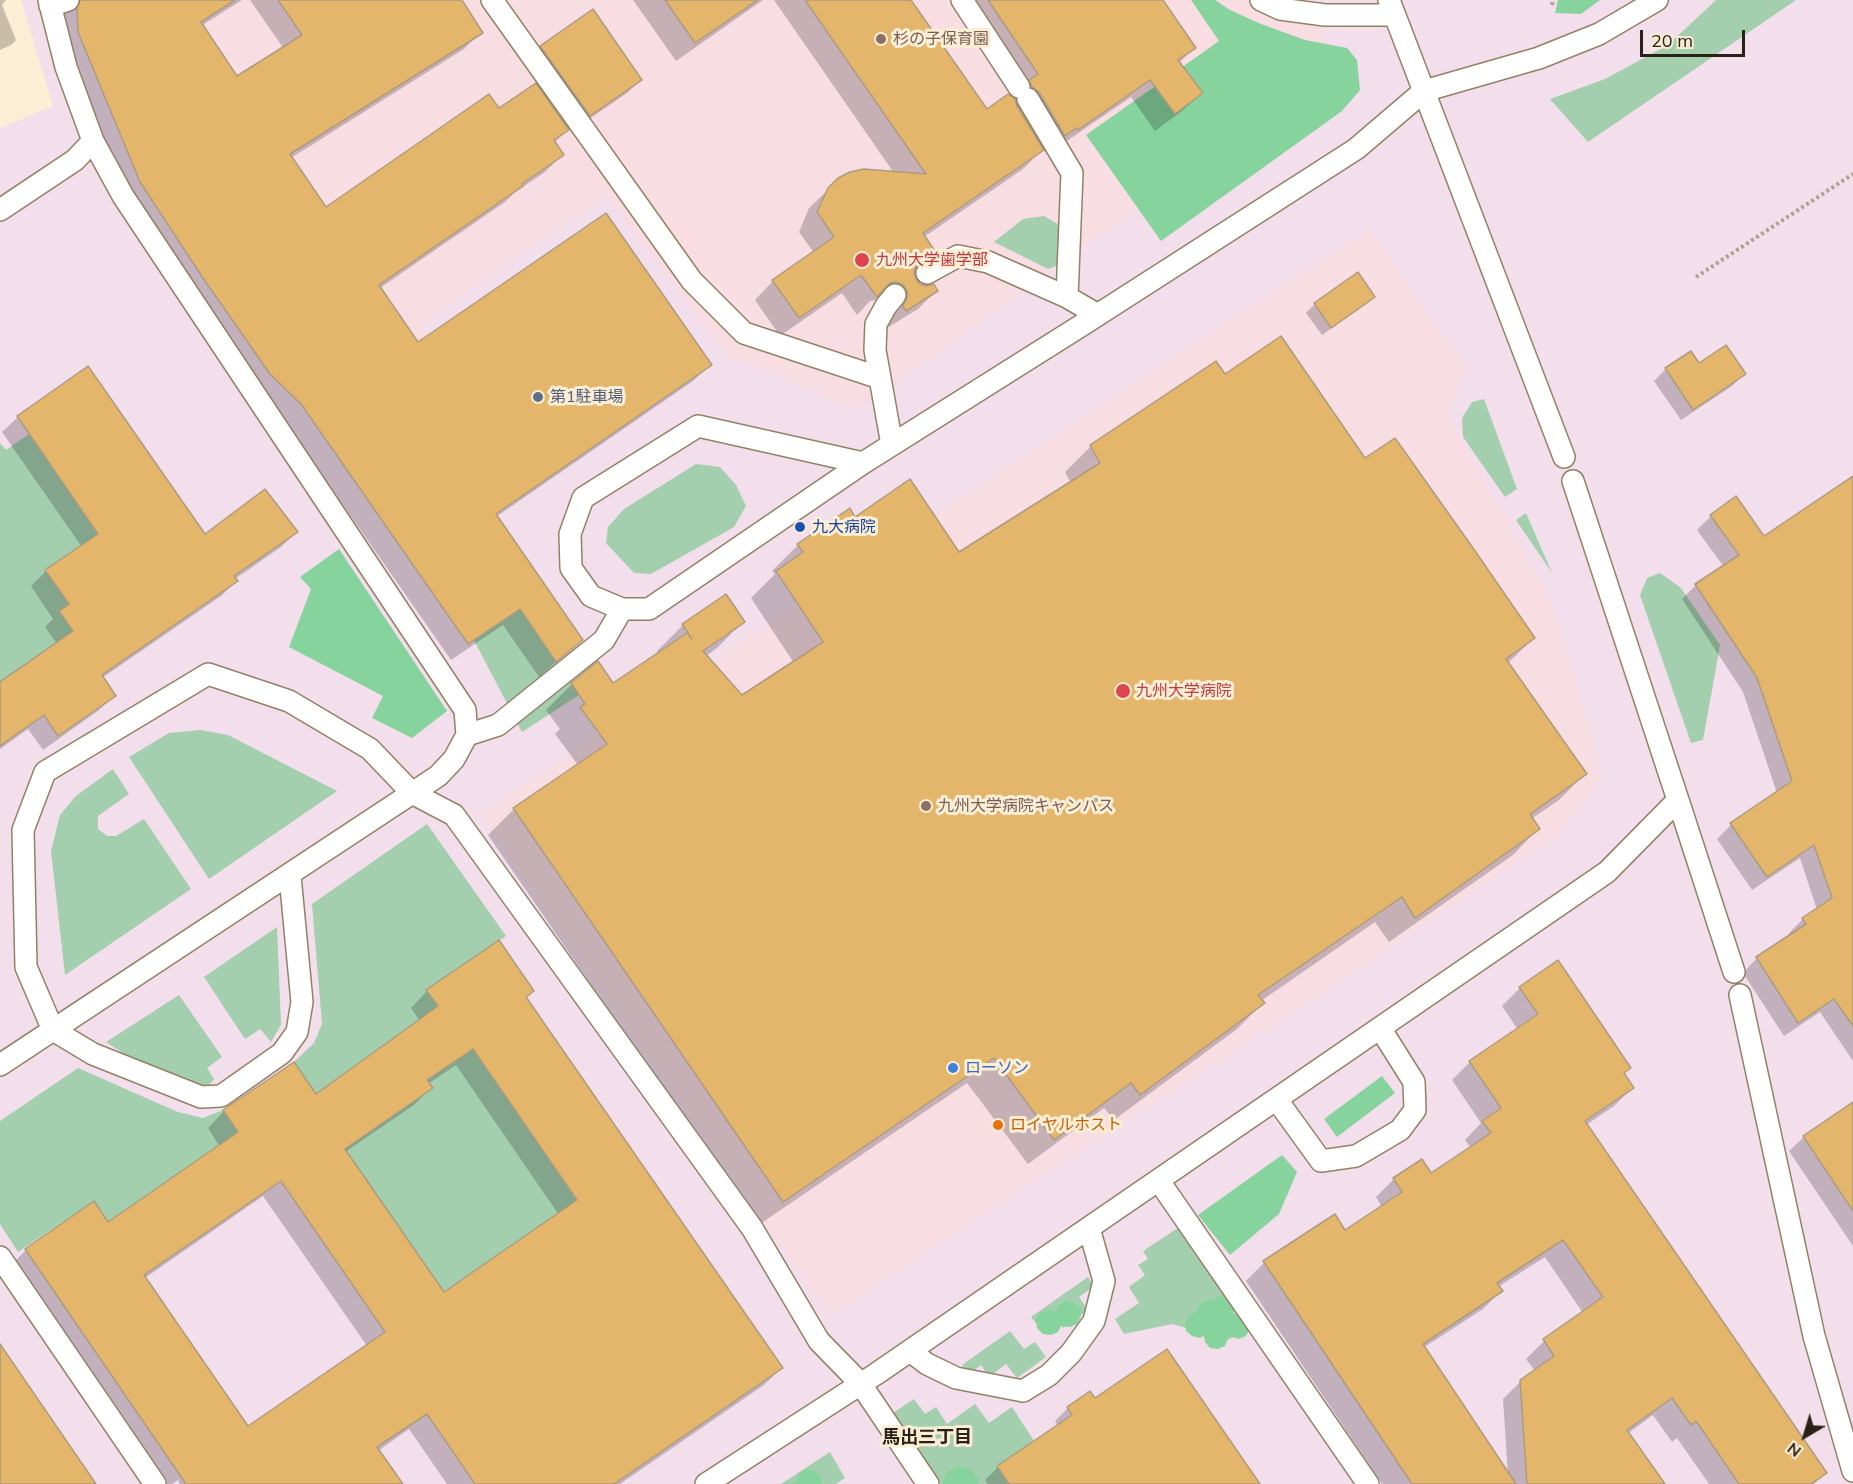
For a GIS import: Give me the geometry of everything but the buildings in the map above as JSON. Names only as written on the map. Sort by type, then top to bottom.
[{"type":"lane","points":[[492,0],[692,281],[744,333],[880,378]]},
{"type":"lane","points":[[962,0],[1024,93],[1072,173],[1067,297]]},
{"type":"lane","points":[[1260,0],[1280,9],[1324,15],[1391,7],[1564,457]]},
{"type":"lane","points":[[863,463],[698,426],[583,498],[570,534],[571,568],[591,596],[622,609],[649,609],[863,463],[1356,149],[1424,91],[1539,58],[1599,34],[1657,0]]},
{"type":"lane","points":[[0,1065],[290,876],[438,776],[454,759],[467,735],[465,710],[123,196],[93,141],[66,67],[56,2]]},
{"type":"lane","points":[[0,210],[75,160],[93,141]]},
{"type":"lane","points":[[927,273],[957,256],[988,262],[1067,297],[1098,315]]},
{"type":"lane","points":[[892,445],[875,350],[876,324],[895,295]]},
{"type":"lane","points":[[1573,481],[1734,972]]},
{"type":"lane","points":[[467,735],[498,725],[604,640],[622,609]]},
{"type":"lane","points":[[290,876],[302,1002],[297,1032],[282,1053],[221,1096],[201,1097],[93,1054],[53,1030],[26,968],[23,830],[45,772],[208,674],[289,701],[370,750],[412,794],[453,815],[752,1228],[819,1341],[860,1383],[928,1484]]},
{"type":"lane","points":[[706,1484],[910,1351],[1607,872],[1678,800]]},
{"type":"lane","points":[[1740,995],[1814,1336],[1850,1446],[1853,1471]]},
{"type":"lane","points":[[1277,1100],[1321,1161],[1356,1156],[1400,1131],[1415,1110],[1414,1082],[1380,1028]]},
{"type":"lane","points":[[1159,1181],[1368,1484]]},
{"type":"lane","points":[[910,1351],[927,1364],[956,1378],[1023,1391],[1049,1375],[1071,1353],[1094,1321],[1104,1281],[1089,1228]]},
{"type":"lane","points":[[0,1257],[155,1484]]},
{"type":"path","points":[[1696,277],[1853,174]]},
{"type":"shaded area","name":"九州大学病院キャンパス","points":[[21,0],[1853,0],[1853,1484],[0,1484],[0,128],[53,106]]},
{"type":"shaded area","name":"九州大学歯学部","points":[[110,0],[1313,0],[1333,70],[858,410],[728,356],[607,196],[422,323],[442,363],[351,421]]},
{"type":"shaded area","name":"九州大学病院","points":[[1369,229],[1467,368],[1447,413],[1555,608],[1603,775],[1557,836],[831,1317],[479,814]]},
{"type":"green space","points":[[1191,0],[1215,0],[1230,10],[1261,24],[1305,40],[1347,48],[1357,60],[1360,90],[1342,111],[1161,241],[1086,135],[1219,41]]},
{"type":"green space","points":[[1558,0],[1600,0],[1581,14],[1555,13]]},
{"type":"green space","points":[[1716,0],[1796,0],[1588,142],[1550,99],[1605,79],[1668,45]]},
{"type":"green space","points":[[1044,216],[1058,224],[1059,260],[1056,266],[1048,269],[994,242],[1023,219]]},
{"type":"green space","points":[[1484,399],[1517,489],[1505,497],[1463,437],[1462,418],[1472,402]]},
{"type":"green space","points":[[29,434],[136,588],[0,682],[0,443],[6,450]]},
{"type":"green space","points":[[696,464],[720,467],[736,485],[746,506],[734,527],[651,574],[634,573],[606,543],[608,527],[624,509]]},
{"type":"green space","points":[[1526,513],[1552,573],[1516,520]]},
{"type":"green space","points":[[339,549],[447,711],[412,738],[372,718],[383,696],[289,647],[311,589],[300,577]]},
{"type":"green space","points":[[1660,573],[1681,588],[1720,645],[1703,740],[1691,743],[1640,595],[1647,578]]},
{"type":"green space","points":[[498,577],[579,695],[522,732],[456,606]]},
{"type":"green space","points":[[200,730],[228,735],[337,791],[209,879],[129,757],[169,733]]},
{"type":"green space","points":[[113,769],[129,794],[98,816],[98,829],[107,836],[116,836],[144,819],[191,889],[65,975],[51,851],[60,815],[76,796]]},
{"type":"green space","points":[[427,824],[506,936],[427,989],[438,1006],[316,1094],[294,1062],[314,1043],[322,1024],[312,904]]},
{"type":"green space","points":[[277,927],[281,1025],[271,1042],[260,1029],[245,1039],[204,977]]},
{"type":"green space","points":[[179,995],[222,1057],[207,1068],[214,1079],[209,1085],[200,1087],[153,1068],[129,1057],[106,1042]]},
{"type":"green space","points":[[473,1049],[577,1200],[444,1292],[339,1141],[432,1088],[427,1080]]},
{"type":"green space","points":[[78,1068],[178,1112],[203,1118],[223,1110],[238,1132],[108,1222],[94,1201],[18,1252],[0,1224],[0,1121]]},
{"type":"green space","points":[[1382,1076],[1395,1093],[1337,1137],[1324,1119]]},
{"type":"green space","points":[[1282,1155],[1297,1172],[1279,1214],[1230,1255],[1198,1215]]},
{"type":"green space","points":[[1181,1226],[1213,1274],[1243,1333],[1220,1343],[1200,1332],[1172,1324],[1124,1334],[1115,1319],[1139,1303],[1129,1287],[1145,1275],[1138,1265],[1148,1259],[1143,1251]]},
{"type":"green space","points":[[1088,1277],[1094,1286],[1079,1297],[1088,1310],[1063,1328],[1056,1317],[1040,1328],[1031,1317]]},
{"type":"green space","points":[[1220,1296],[1228,1297],[1234,1303],[1234,1313],[1243,1315],[1250,1328],[1246,1336],[1239,1339],[1229,1336],[1225,1346],[1218,1349],[1210,1348],[1204,1336],[1200,1338],[1192,1336],[1186,1331],[1185,1323],[1189,1316],[1197,1311],[1200,1304]]},
{"type":"green space","points":[[1066,1301],[1080,1308],[1081,1316],[1077,1324],[1070,1327],[1061,1326],[1058,1332],[1051,1335],[1043,1334],[1037,1328],[1036,1320],[1040,1313],[1047,1310],[1056,1311],[1059,1305]]},
{"type":"green space","points":[[1010,1331],[1024,1349],[1035,1342],[1046,1357],[1017,1378],[1006,1364],[989,1377],[981,1365],[969,1374],[962,1365]]},
{"type":"green space","points":[[914,1399],[925,1414],[936,1407],[947,1424],[975,1404],[989,1423],[1012,1407],[1034,1441],[997,1466],[1009,1484],[941,1484],[893,1413]]},
{"type":"green space","points":[[830,1452],[845,1478],[836,1484],[781,1484]]},
{"type":"green space","points":[[958,1466],[970,1469],[978,1478],[978,1484],[942,1484],[946,1473]]},
{"type":"green space","points":[[807,1469],[815,1471],[820,1476],[822,1484],[787,1484],[796,1482],[800,1473]]},
{"type":"place","name":"杉の子保育園","points":[[881,39]]},
{"type":"place","name":"九州大学歯学部","points":[[862,260]]},
{"type":"place","name":"第1駐車場","points":[[538,397]]},
{"type":"place","name":"九大病院","points":[[800,527]]},
{"type":"place","name":"九州大学病院","points":[[1123,691]]},
{"type":"place","name":"九州大学病院キャンパス","points":[[926,806]]},
{"type":"place","name":"ローソン","points":[[953,1068]]},
{"type":"place","name":"ロイヤルホスト","points":[[998,1125]]},
{"type":"district","name":"馬出三丁目","points":[[927,1438]]}]
